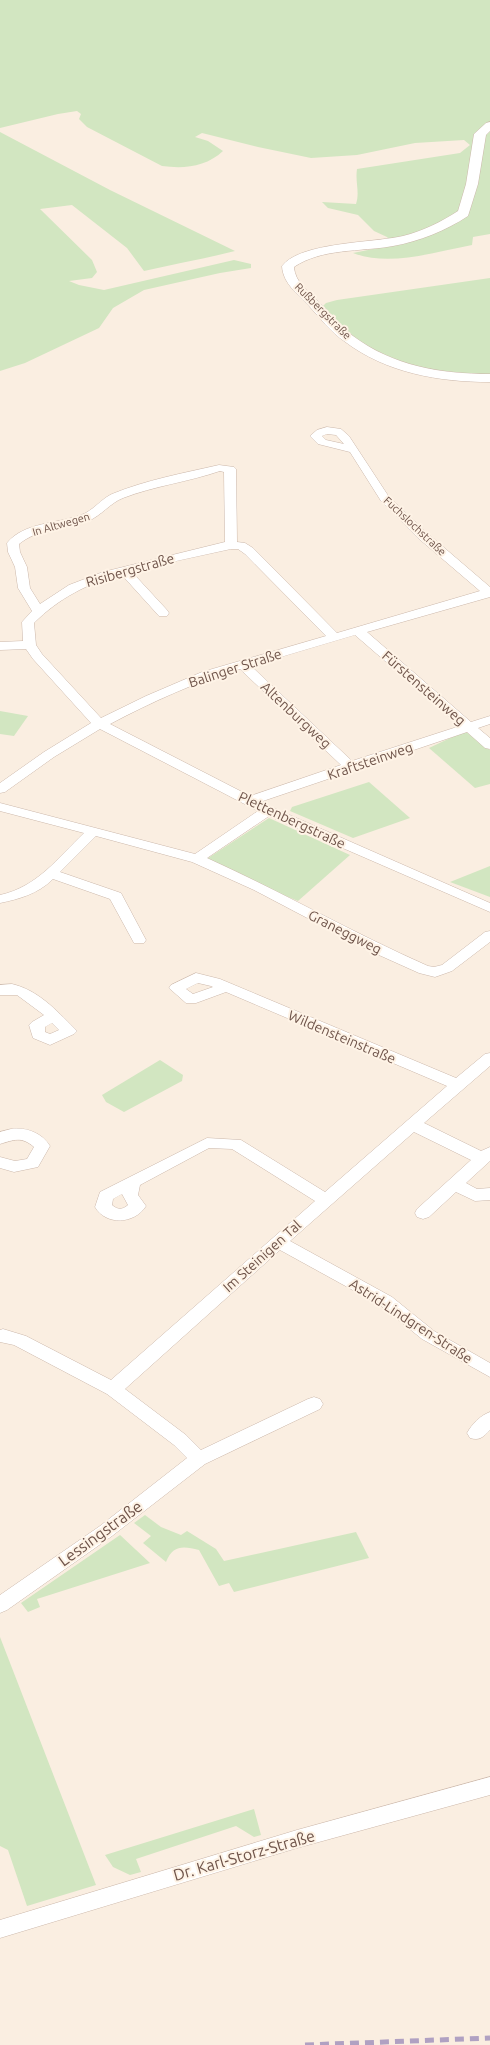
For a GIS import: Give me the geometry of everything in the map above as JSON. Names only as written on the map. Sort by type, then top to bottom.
[{"type":"street","name":"Rußbergstraße","points":[[490,125],[480,134],[472,184],[464,213],[447,224],[424,234],[393,242],[308,256],[293,261],[288,266],[288,271],[296,285],[340,330],[369,352],[396,364],[425,372],[464,378],[490,378]]},
{"type":"street","name":"Fuchslochstraße","points":[[352,449],[384,498],[430,542],[490,592]]},
{"type":"street","name":"In Altwegen","points":[[38,611],[24,588],[21,567],[14,552],[13,543],[20,536],[94,514],[113,498],[132,491],[206,473],[231,480],[231,545]]},
{"type":"street","name":"Risibergstraße","points":[[30,645],[28,622],[54,597],[70,588],[92,578],[123,569],[231,545]]},
{"type":"street","points":[[231,545],[241,546],[249,551],[334,637]]},
{"type":"street","points":[[123,569],[163,614]]},
{"type":"street","name":"Balinger Straße","points":[[0,789],[23,771],[98,723],[176,687],[242,664],[490,592]]},
{"type":"street","name":"Fürstensteinweg","points":[[358,631],[490,745]]},
{"type":"street","points":[[0,646],[30,645],[98,723]]},
{"type":"street","name":"Altenburgweg","points":[[242,664],[350,766]]},
{"type":"street","name":"Kraftsteinweg","points":[[249,801],[490,720]]},
{"type":"street","name":"Plettenbergstraße","points":[[98,723],[268,811],[490,908]]},
{"type":"street","name":"Graneggweg","points":[[0,807],[197,859],[259,887],[374,948],[424,970],[435,972],[448,968],[490,935]]},
{"type":"street","points":[[197,859],[268,811]]},
{"type":"street","points":[[0,899],[26,891],[41,883],[93,831]]},
{"type":"street","points":[[51,874],[116,896],[139,940]]},
{"type":"street","name":"Wildensteinstraße","points":[[226,987],[458,1085]]},
{"type":"street","points":[[0,990],[16,989],[33,999],[54,1016]]},
{"type":"street","name":"Im Steinigen Tal","points":[[113,1389],[326,1199],[490,1058]]},
{"type":"street","points":[[414,1125],[486,1156],[423,1213]]},
{"type":"street","points":[[0,1139],[20,1133],[36,1139],[42,1146],[32,1163],[14,1167],[0,1162]]},
{"type":"street","points":[[132,1182],[207,1143],[235,1144],[326,1199]]},
{"type":"street","points":[[454,1184],[475,1195],[490,1194]]},
{"type":"street","name":"Astrid-Lindgren-Straße","points":[[279,1242],[386,1301],[428,1335],[490,1371]]},
{"type":"street","points":[[0,1336],[3,1335],[20,1340],[113,1389],[180,1440],[199,1459]]},
{"type":"street","name":"Lessingstraße","points":[[0,1605],[106,1531],[199,1459],[314,1404]]},
{"type":"street","points":[[476,1433],[490,1419]]},
{"type":"street","name":"Dr. Karl-Storz-Straße","points":[[0,1929],[297,1839],[490,1786]]},
{"type":"green space","points":[[0,0],[490,0],[490,234],[473,237],[472,245],[412,257],[382,259],[367,257],[353,253],[393,245],[387,237],[374,231],[358,215],[328,208],[322,202],[356,204],[358,195],[357,169],[460,153],[470,145],[464,140],[415,143],[357,155],[311,158],[202,133],[195,137],[208,141],[223,151],[202,164],[178,167],[162,166],[87,127],[79,119],[81,114],[77,111],[0,128]]},
{"type":"green space","points":[[0,132],[110,190],[235,251],[144,271],[127,248],[72,205],[40,209],[92,260],[97,272],[92,278],[69,281],[104,290],[234,260],[251,264],[251,268],[144,290],[113,308],[99,328],[25,363],[0,371]]},
{"type":"green space","points":[[490,278],[490,375],[424,368],[391,359],[361,343],[322,307],[326,303],[337,300]]},
{"type":"green space","points":[[0,711],[28,716],[14,736],[0,734]]},
{"type":"green space","points":[[465,731],[490,750],[490,784],[475,788],[429,748]]},
{"type":"green space","points":[[369,782],[410,818],[353,838],[290,811],[292,807]]},
{"type":"green space","points":[[269,818],[350,855],[298,901],[202,862]]},
{"type":"green space","points":[[490,866],[490,897],[450,882]]},
{"type":"green space","points":[[160,1060],[183,1075],[182,1081],[124,1112],[106,1102],[102,1095]]},
{"type":"green space","points":[[145,1515],[161,1527],[181,1535],[187,1531],[216,1549],[224,1561],[356,1532],[369,1558],[234,1592],[229,1583],[219,1586],[199,1550],[179,1548],[172,1552],[166,1562],[143,1543],[151,1536],[134,1523]]},
{"type":"green space","points":[[120,1535],[150,1563],[37,1599],[40,1607],[28,1612],[21,1603]]},
{"type":"green space","points":[[0,1637],[96,1885],[27,1906],[8,1850],[0,1846]]},
{"type":"green space","points":[[254,1809],[261,1835],[254,1837],[236,1826],[136,1859],[141,1872],[130,1875],[113,1867],[105,1855]]},
{"type":"railway","points":[[305,2045],[490,2038]]}]
